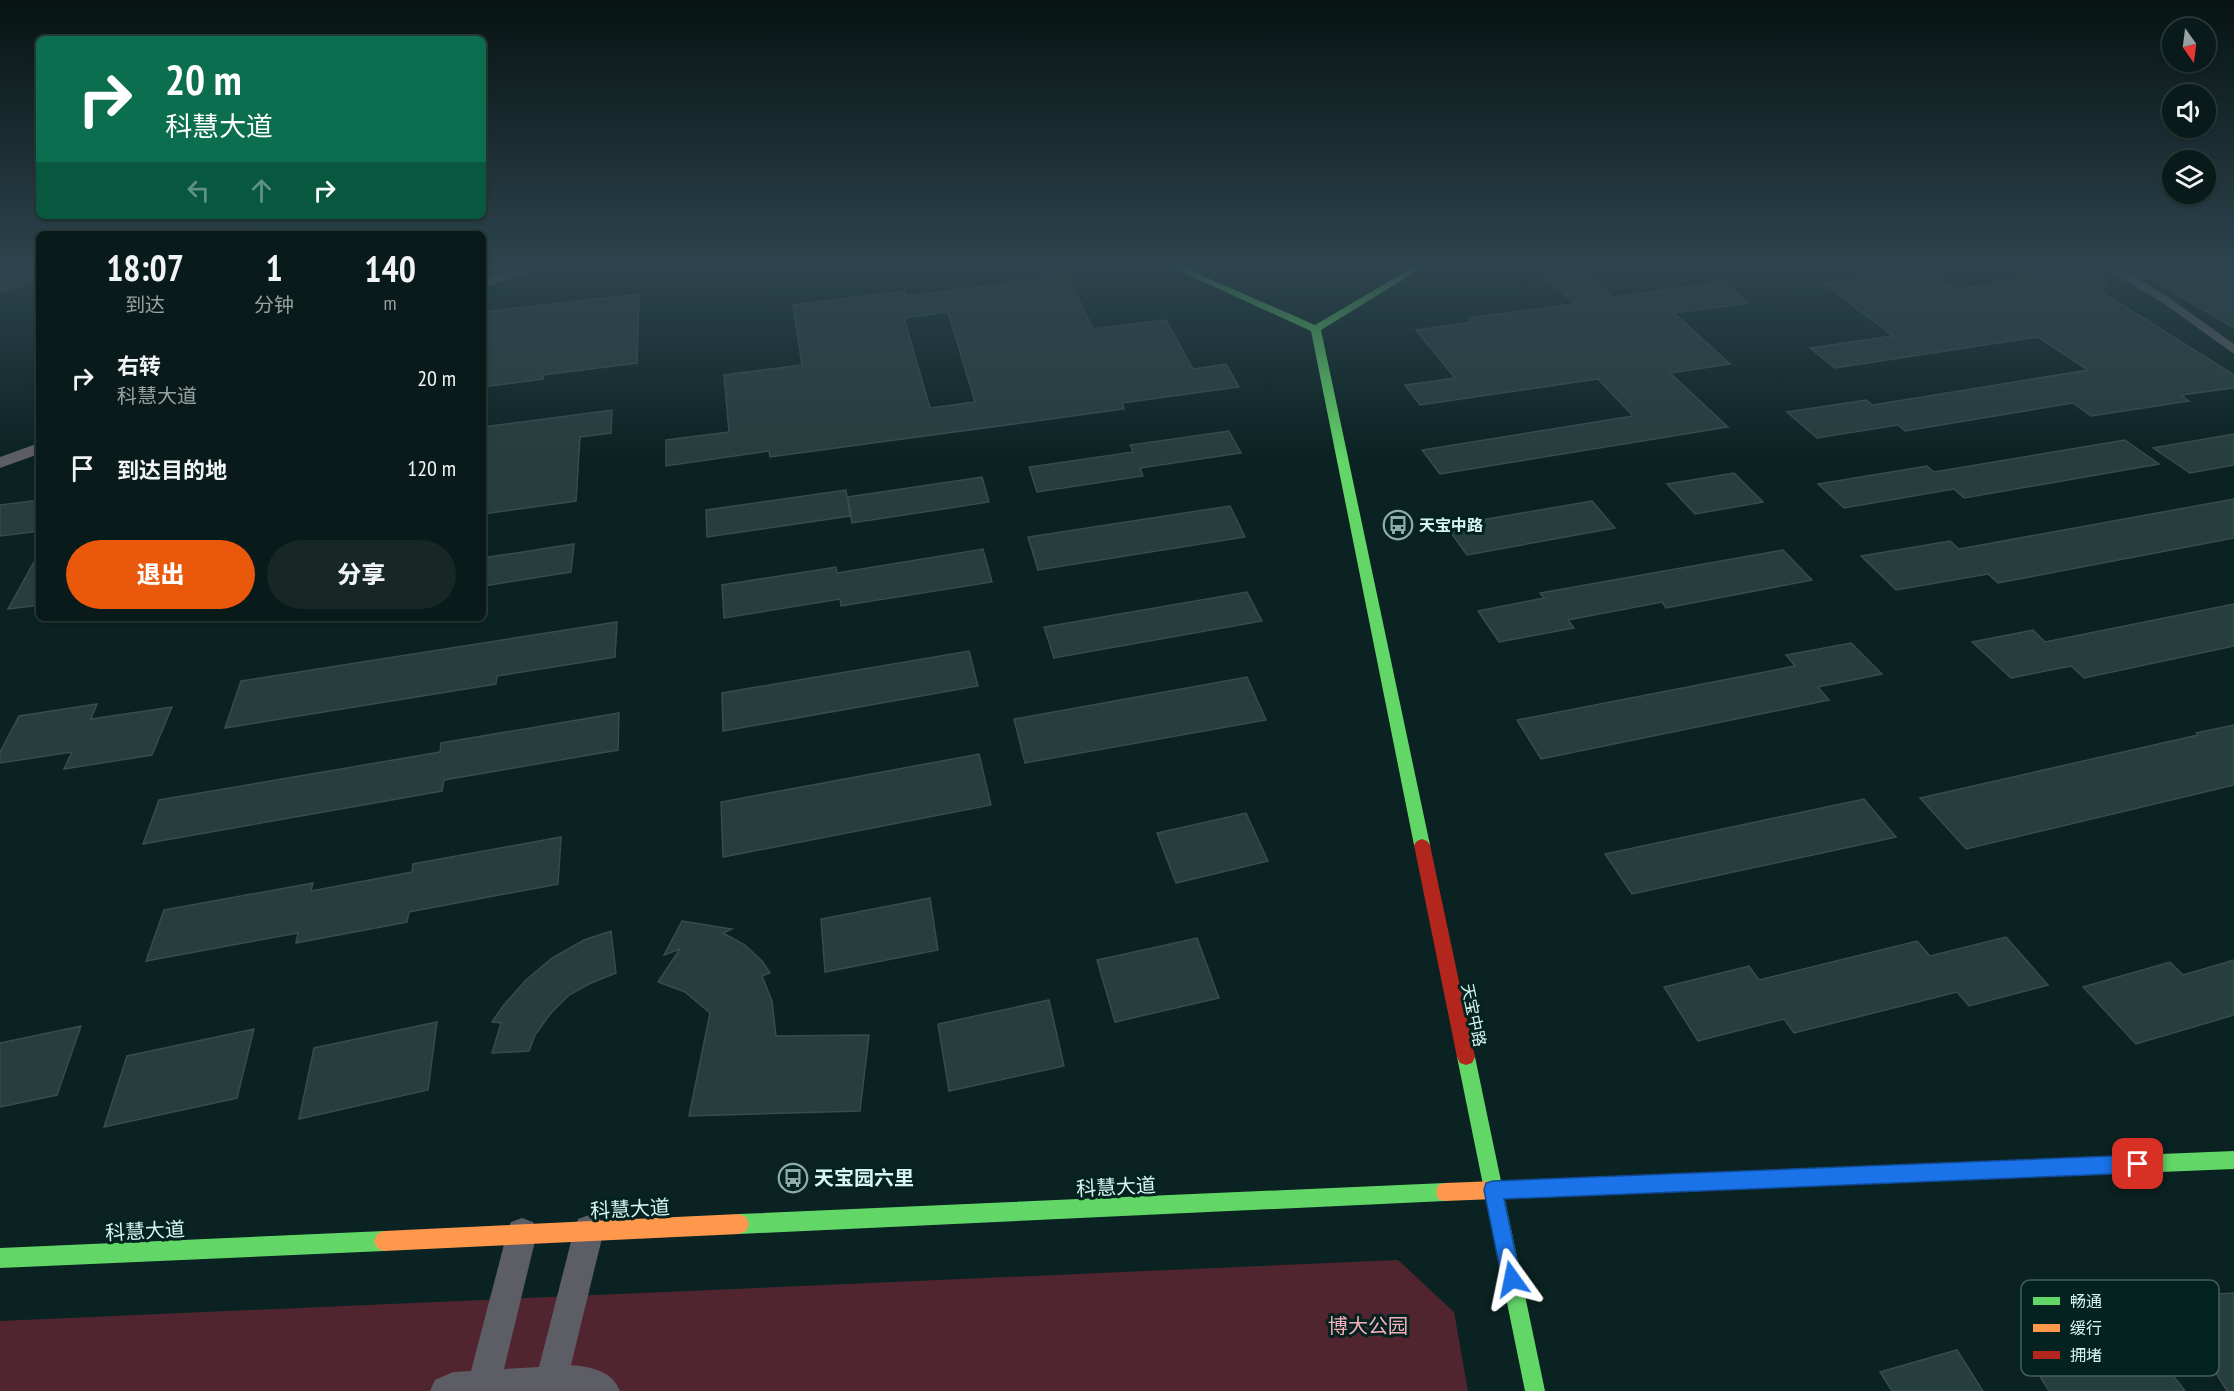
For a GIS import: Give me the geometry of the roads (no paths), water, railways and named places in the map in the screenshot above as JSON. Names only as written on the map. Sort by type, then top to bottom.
[{"type":"street","name":"天宝中路","points":[[1316,331],[1534,1391]]},
{"type":"street","points":[[0,463],[36,449]]},
{"type":"street","name":"科慧大道","points":[[0,1257],[1493,1190],[2234,1160]]},
{"type":"street","points":[[551,1382],[589,1230]]},
{"type":"street","points":[[483,1387],[522,1233]]},
{"type":"street","points":[[446,1391],[565,1381],[591,1383],[604,1391]]},
{"type":"lane","points":[[2209,331],[2234,349]]},
{"type":"place","name":"天宝中路","points":[[1398,525]]},
{"type":"place","name":"天宝园六里","points":[[793,1178]]},
{"type":"park label","name":"博大公园","points":[[1368,1326]]}]
